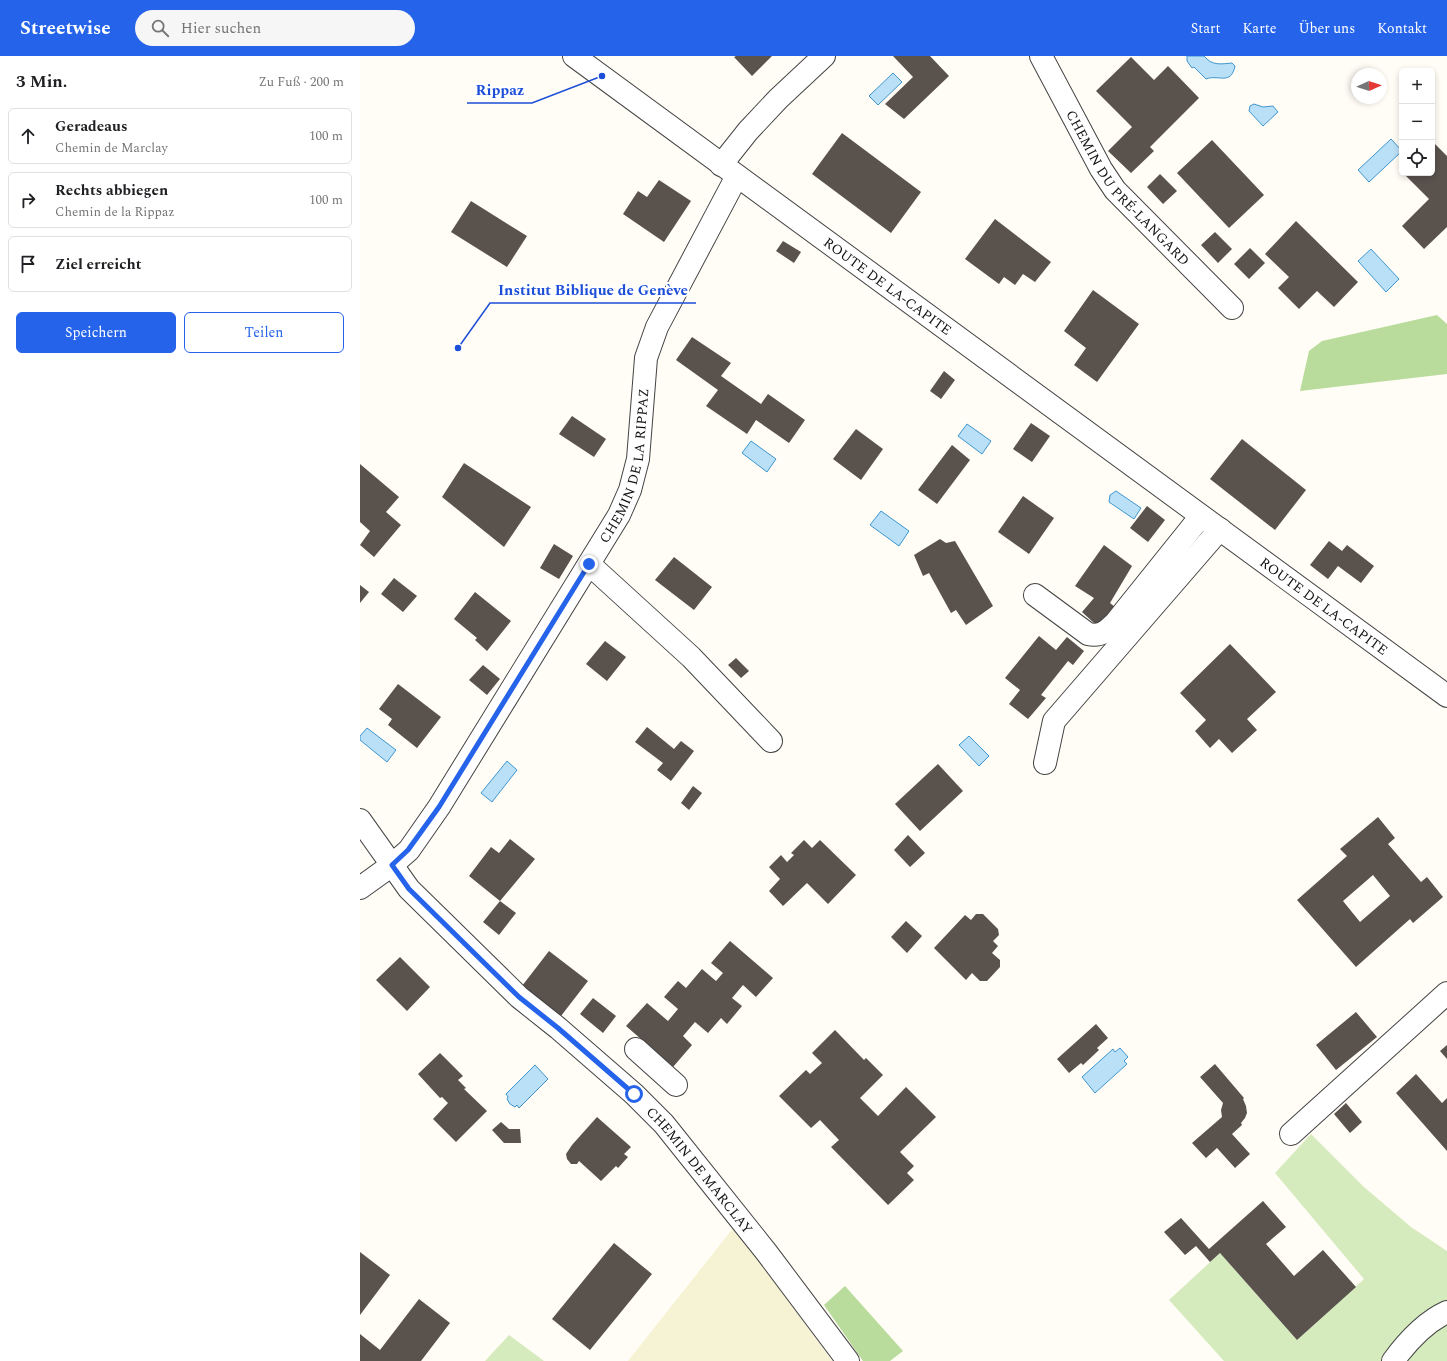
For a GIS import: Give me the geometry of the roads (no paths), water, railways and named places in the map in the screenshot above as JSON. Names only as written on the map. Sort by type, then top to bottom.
[{"type":"street","name":"ROUTE DE LA-CAPITE","points":[[574,56],[1447,696]]},
{"type":"street","name":"CHEMIN DE LA RIPPAZ","points":[[360,888],[392,865],[408,850],[439,807],[619,515],[630,490],[638,459],[646,358],[657,327],[748,131],[778,98],[824,56]]},
{"type":"street","name":"CHEMIN DU PRÉ-LANGARD","points":[[1041,56],[1101,169],[1115,190],[1232,308]]},
{"type":"street","points":[[1035,595],[1088,634],[1096,636],[1106,631],[1116,622],[1201,516]]},
{"type":"street","points":[[1045,763],[1054,721],[1220,529]]},
{"type":"street","points":[[589,564],[691,657],[770,741]]},
{"type":"street","name":"CHEMIN DE MARCLAY","points":[[360,820],[409,889],[519,997],[558,1028],[634,1094],[664,1124],[767,1253],[848,1361]]},
{"type":"street","points":[[1290,1134],[1447,994]]},
{"type":"street","points":[[636,1049],[676,1085]]},
{"type":"street","points":[[1393,1361],[1415,1335],[1447,1312]]},
{"type":"water","points":[[1187,56],[1204,56],[1213,63],[1232,63],[1235,66],[1233,72],[1227,78],[1206,79],[1194,67],[1192,68],[1187,61]]},
{"type":"water","points":[[893,73],[902,82],[878,105],[869,96]]},
{"type":"water","points":[[1254,104],[1263,107],[1273,106],[1278,112],[1263,126],[1249,111],[1250,106]]},
{"type":"water","points":[[1391,139],[1399,148],[1399,154],[1369,182],[1358,170]]},
{"type":"water","points":[[1371,249],[1399,279],[1386,292],[1358,261]]},
{"type":"water","points":[[967,424],[991,441],[982,454],[958,436]]},
{"type":"water","points":[[751,441],[776,459],[767,472],[742,453]]},
{"type":"water","points":[[1116,491],[1141,508],[1134,519],[1109,502],[1110,495]]},
{"type":"water","points":[[881,511],[909,531],[899,546],[870,525]]},
{"type":"water","points":[[367,728],[396,750],[387,762],[360,740],[360,736]]},
{"type":"water","points":[[969,736],[989,756],[979,766],[959,745]]},
{"type":"water","points":[[507,761],[517,770],[492,802],[481,793]]},
{"type":"water","points":[[1120,1048],[1128,1057],[1124,1061],[1127,1064],[1095,1093],[1082,1077],[1113,1049],[1115,1052]]},
{"type":"water","points":[[535,1065],[548,1079],[519,1108],[517,1105],[515,1107],[510,1104],[506,1094]]},
{"type":"place","name":"Rippaz","points":[[602,76]]},
{"type":"place","name":"Institut Biblique de Genève","points":[[458,348]]}]
